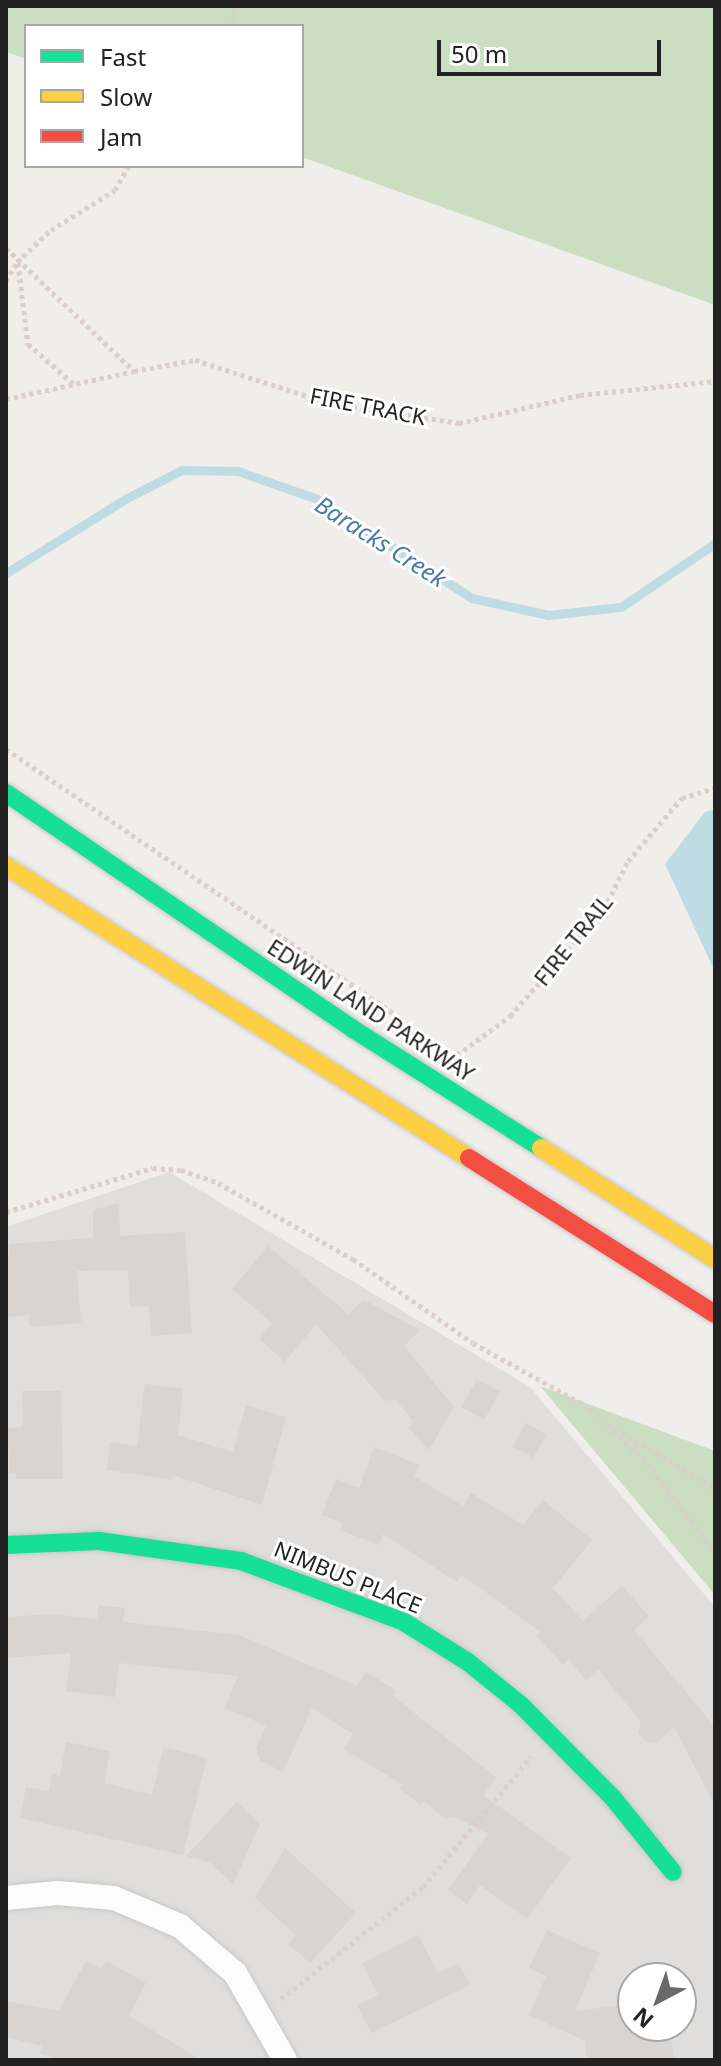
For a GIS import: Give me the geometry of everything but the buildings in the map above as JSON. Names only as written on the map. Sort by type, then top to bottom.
[{"type":"main road","name":"EDWIN LAND PARKWAY","points":[[6,793],[353,1029],[715,1259]]},
{"type":"main road","points":[[6,866],[715,1314]]},
{"type":"main road","name":"NIMBUS PLACE","points":[[6,1545],[99,1541],[170,1548],[241,1561],[320,1587],[404,1622],[455,1654],[550,1734],[673,1872]]},
{"type":"street","points":[[6,1898],[86,1895],[149,1910],[209,1947],[261,2014],[285,2060]]},
{"type":"path","points":[[6,281],[17,262],[51,230],[115,190],[128,168]]},
{"type":"path","points":[[6,248],[17,262],[134,371]]},
{"type":"path","points":[[17,262],[28,344],[74,384]]},
{"type":"path","name":"FIRE TRACK","points":[[6,399],[195,360],[329,403],[459,423],[580,395],[715,381]]},
{"type":"path","points":[[6,749],[404,1021]]},
{"type":"path","name":"FIRE TRAIL","points":[[457,1055],[510,1016],[604,909],[628,861],[682,798],[715,788]]},
{"type":"path","points":[[443,1046],[470,1063]]},
{"type":"path","points":[[6,1212],[139,1170],[194,1173],[353,1259],[473,1343],[590,1408],[617,1430],[715,1489]]},
{"type":"path","points":[[617,1430],[715,1553]]},
{"type":"path","points":[[261,2014],[423,1887],[550,1734]]},
{"type":"shaded area","points":[[169,1172],[530,1387],[715,1607],[715,2060],[6,2060],[6,1227]]},
{"type":"green space","points":[[6,6],[715,6],[715,305],[304,158],[304,24],[24,24],[24,58],[6,52]]},
{"type":"green space","points":[[540,1386],[715,1451],[715,1595]]},
{"type":"water","points":[[715,809],[715,972],[665,864],[705,812]]},
{"type":"waterway","name":"Baracks Creek","points":[[6,573],[127,498],[182,470],[238,471],[317,499],[472,598],[548,615],[621,607],[715,543]]},
{"type":"traffic: fast","points":[[6,793],[353,1029],[541,1148]]},
{"type":"traffic: fast","points":[[6,1545],[99,1541],[241,1561],[404,1622],[468,1662],[521,1705],[613,1798],[673,1872]]},
{"type":"traffic: slow","points":[[6,866],[469,1158]]},
{"type":"traffic: slow","points":[[541,1148],[715,1259]]},
{"type":"traffic: jam","points":[[469,1158],[715,1314]]}]
